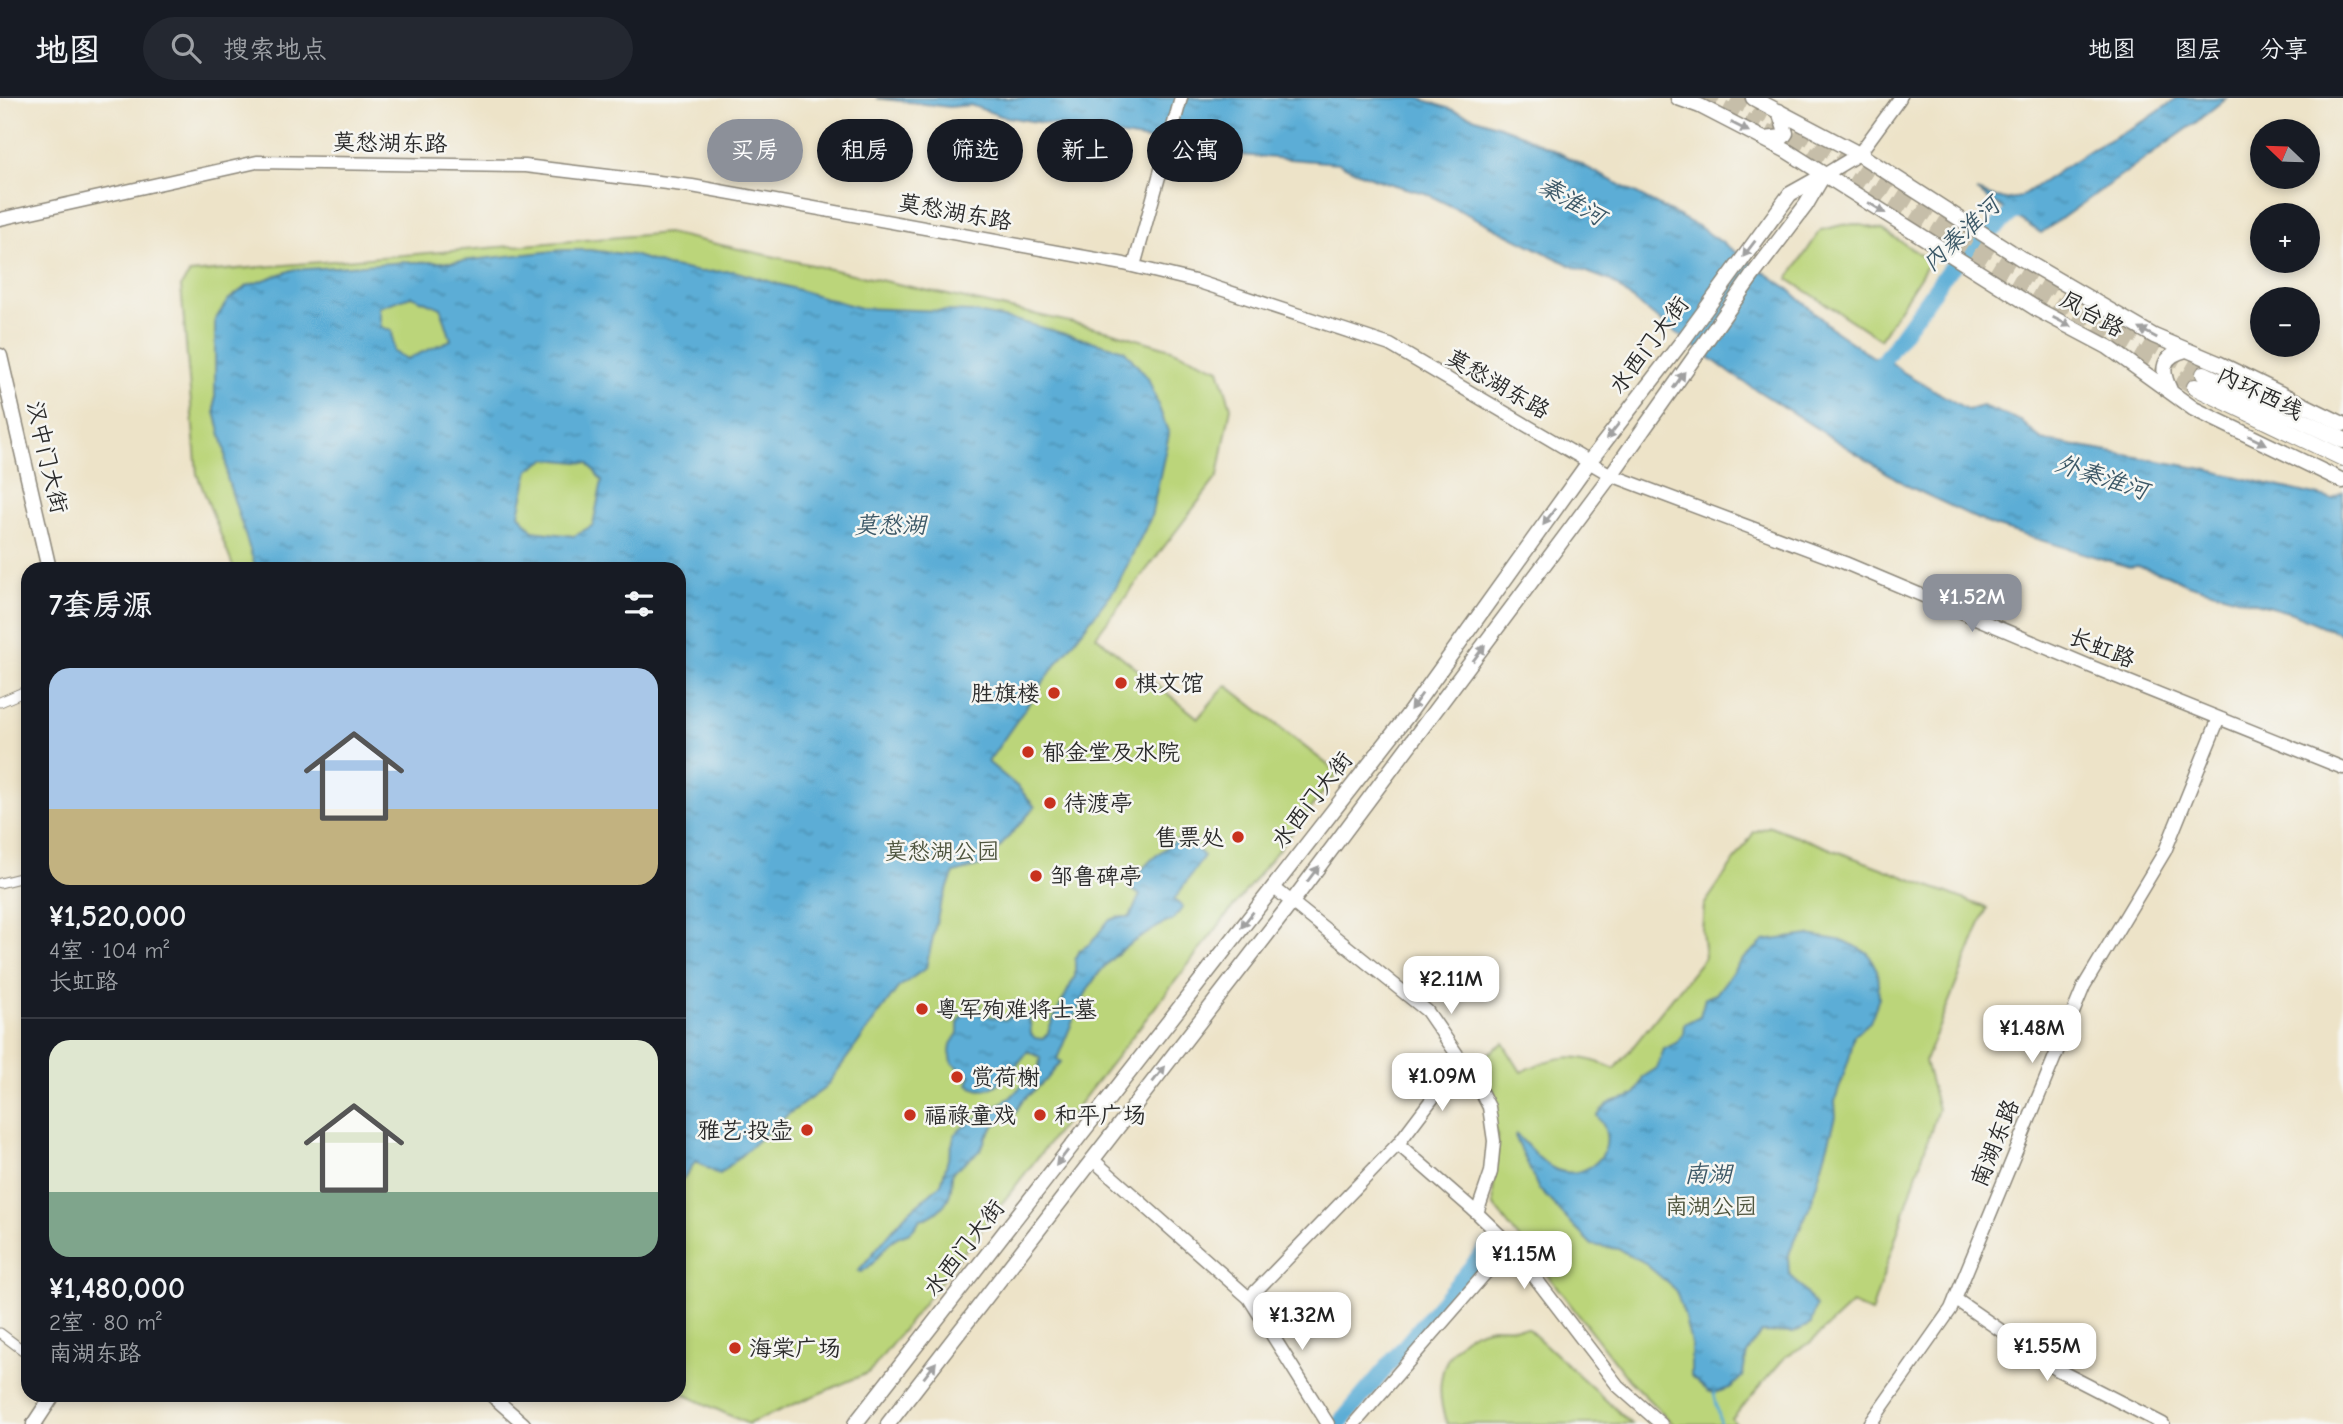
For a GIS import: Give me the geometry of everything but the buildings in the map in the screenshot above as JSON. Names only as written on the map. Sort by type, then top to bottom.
[{"type":"highway","name":"内环西线","points":[[2343,440],[2200,380],[2343,458]]},
{"type":"main road","name":"凤台路","points":[[1678,98],[1700,106],[1787,151],[2040,311],[2108,347],[2194,409],[2343,481]]},
{"type":"main road","name":"凤台路","points":[[1753,98],[1859,154],[2022,259],[2154,336],[2218,363],[2343,424]]},
{"type":"main road","points":[[1764,139],[1783,137],[1786,133],[1779,111]]},
{"type":"main road","name":"水西门大街","points":[[855,1424],[1407,716],[1589,462],[1684,339],[1790,194],[1824,175]]},
{"type":"main road","name":"水西门大街","points":[[888,1424],[1292,902],[1611,475],[1752,276],[1806,205],[1824,175]]},
{"type":"main road","points":[[2172,394],[2163,376],[2165,365],[2176,353],[2186,350]]},
{"type":"main road","name":"汉中门大街","points":[[0,356],[47,562]]},
{"type":"main road","points":[[34,1424],[48,1402]]},
{"type":"street","points":[[1134,266],[1181,98]]},
{"type":"street","points":[[1824,175],[1859,154],[1900,98]]},
{"type":"street","name":"莫愁湖东路","points":[[0,219],[257,162],[525,166],[692,186],[1134,266],[1199,282],[1390,345],[1611,475]]},
{"type":"street","name":"长虹路","points":[[1611,475],[1845,563],[2092,667],[2343,768]]},
{"type":"street","points":[[0,702],[21,693]]},
{"type":"street","name":"南湖东路","points":[[1870,1424],[1951,1309],[2084,986],[2165,850],[2218,718]]},
{"type":"street","points":[[0,883],[21,878]]},
{"type":"street","points":[[1273,887],[1427,1011],[1476,1082],[1489,1107],[1494,1141],[1491,1172],[1477,1213]]},
{"type":"street","points":[[1249,1298],[1398,1144],[1460,1062]]},
{"type":"street","points":[[1398,1144],[1510,1245],[1618,1386],[1661,1424]]},
{"type":"street","points":[[1092,1159],[1249,1298],[1328,1424]]},
{"type":"street","points":[[1354,1424],[1510,1245]]},
{"type":"street","points":[[1955,1299],[2058,1370],[2163,1424]]},
{"type":"street","points":[[0,1333],[21,1349]]},
{"type":"street","points":[[499,1402],[524,1424]]},
{"type":"green space","points":[[1856,224],[1883,230],[1930,261],[1880,339],[1788,279],[1821,230]]},
{"type":"green space","name":"莫愁湖","points":[[667,233],[1110,331],[1171,349],[1219,369],[1231,407],[1218,476],[1096,636],[1198,718],[1226,685],[1338,773],[870,1372],[748,1424],[686,1395],[686,562],[231,562],[197,474],[181,286],[190,273]]},
{"type":"green space","name":"南湖公园","points":[[1770,826],[1987,908],[1925,1061],[1938,1109],[1871,1313],[1852,1304],[1811,1342],[1786,1356],[1732,1419],[1736,1424],[1673,1424],[1629,1380],[1494,1206],[1498,1138],[1471,1066],[1503,1043],[1521,1072],[1568,1057],[1590,1060],[1615,1069],[1705,957],[1702,931],[1704,905],[1754,832]]},
{"type":"green space","points":[[1492,1327],[1527,1328],[1632,1424],[1447,1424],[1440,1389],[1445,1366],[1466,1337]]},
{"type":"water","points":[[876,98],[1419,98],[1513,131],[1701,228],[1786,287],[1835,331],[1882,363],[1884,357],[1903,372],[1968,410],[1982,406],[2021,421],[2042,440],[2204,469],[2332,499],[2343,492],[2343,635],[2292,613],[1991,525],[1908,486],[1733,375],[1611,281],[1574,267],[1425,193],[1380,181],[1339,163],[1243,155],[1243,119],[1147,119],[1147,140],[1133,138],[1133,119],[1037,119],[1037,122],[1001,116],[970,105],[949,107]]},
{"type":"water","points":[[2178,98],[2226,98],[2194,124],[2041,233],[1976,191],[2004,200],[2020,197],[2092,149],[2146,120]]},
{"type":"water","name":"莫愁湖","points":[[563,250],[589,250],[633,255],[667,266],[700,272],[734,271],[860,308],[972,312],[1018,321],[1124,350],[1148,378],[1169,434],[1151,517],[1117,586],[1052,670],[988,762],[1019,788],[1035,807],[984,865],[954,873],[940,906],[926,968],[898,988],[825,1088],[782,1119],[719,1175],[696,1161],[686,1175],[686,562],[254,562],[227,478],[225,451],[215,412],[215,320],[228,300],[247,286],[292,270],[406,262],[452,262]],"holes":[[[411,296],[441,308],[451,340],[407,359],[394,352],[392,331],[381,327],[379,307]],[[546,459],[588,463],[602,481],[593,525],[574,536],[533,531],[519,514],[529,470]]]},
{"type":"water","points":[[1176,840],[1190,842],[1204,856],[1174,900],[1183,907],[1172,921],[1160,925],[1125,948],[1098,974],[1080,1005],[1057,1059],[1061,1062],[1047,1079],[1022,1101],[1016,1112],[995,1125],[981,1150],[953,1171],[950,1194],[940,1209],[931,1216],[920,1219],[910,1232],[889,1243],[871,1265],[861,1272],[858,1271],[905,1215],[941,1184],[955,1134],[1011,1097],[1039,1067],[1040,1057],[1028,1051],[994,1087],[985,1090],[968,1084],[971,1076],[952,1063],[950,1052],[951,1044],[958,1033],[958,1023],[964,1013],[974,1004],[980,1004],[977,1009],[979,1014],[1005,1020],[1011,1016],[1014,1002],[1030,1021],[1031,1034],[1035,1038],[1043,1039],[1075,976],[1075,960],[1080,950],[1091,943],[1108,921],[1118,917],[1130,917],[1140,895],[1130,889],[1137,875]]},
{"type":"water","name":"南湖","points":[[1809,935],[1844,941],[1868,953],[1877,970],[1879,998],[1870,1022],[1854,1035],[1835,1101],[1836,1117],[1811,1204],[1788,1256],[1789,1273],[1816,1306],[1811,1324],[1793,1333],[1761,1332],[1747,1354],[1742,1377],[1730,1388],[1714,1393],[1691,1376],[1691,1344],[1675,1289],[1642,1261],[1618,1249],[1592,1245],[1538,1188],[1515,1136],[1516,1134],[1540,1159],[1557,1170],[1576,1172],[1594,1164],[1605,1149],[1607,1140],[1597,1116],[1611,1102],[1635,1093],[1643,1077],[1657,1068],[1664,1049],[1676,1043],[1683,1034],[1684,1024],[1700,1016],[1705,998],[1716,994],[1740,962],[1764,941]]},
{"type":"waterway","name":"内秦淮河","points":[[1870,379],[1947,272],[2012,213],[2032,207]]},
{"type":"waterway","points":[[1339,1424],[1488,1247]]},
{"type":"waterway","points":[[1714,1393],[1721,1424]]},
{"type":"tunnel","points":[[1702,98],[1802,150],[2008,277],[2195,387]]},
{"type":"tunnel","points":[[1732,98],[1815,141],[2016,265],[2204,374]]},
{"type":"place","name":"棋文馆","points":[[1121,683]]},
{"type":"place","name":"胜旗楼","points":[[1054,693]]},
{"type":"place","name":"郁金堂及水院","points":[[1028,752]]},
{"type":"place","name":"待渡亭","points":[[1050,803]]},
{"type":"place","name":"售票处","points":[[1238,837]]},
{"type":"place","name":"邹鲁碑亭","points":[[1036,876]]},
{"type":"place","name":"粤军殉难将士墓","points":[[922,1009]]},
{"type":"place","name":"赏荷榭","points":[[957,1077]]},
{"type":"place","name":"福禄童戏","points":[[910,1115]]},
{"type":"place","name":"和平广场","points":[[1040,1115]]},
{"type":"place","name":"雅艺·投壶","points":[[807,1130]]},
{"type":"place","name":"海棠广场","points":[[735,1348]]},
{"type":"water label","name":"秦淮河","points":[[1572,201]]},
{"type":"water label","name":"外秦淮河","points":[[2102,477]]},
{"type":"park label","name":"莫愁湖公园","points":[[942,851]]}]
